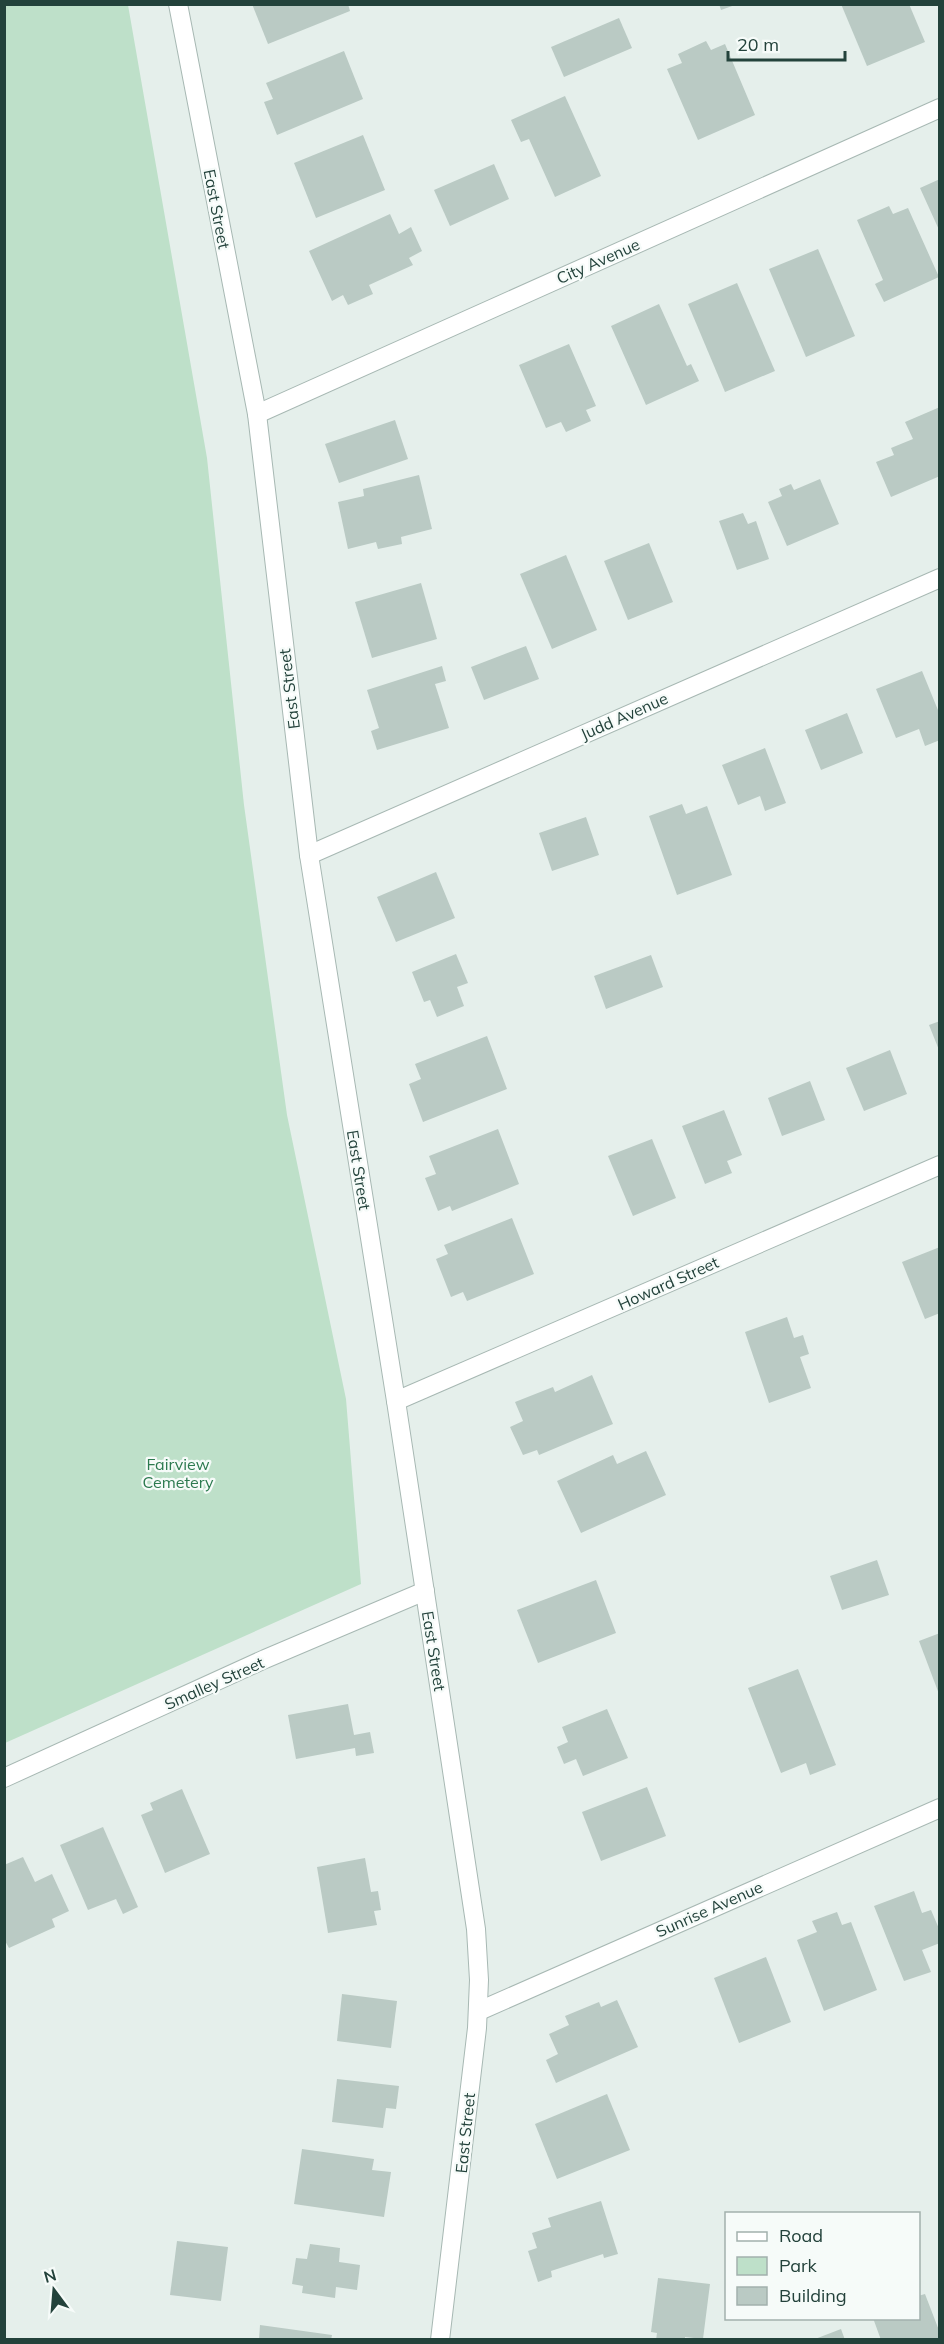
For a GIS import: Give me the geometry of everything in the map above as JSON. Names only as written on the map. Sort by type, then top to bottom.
[{"type":"street","name":"East Street","points":[[178,4],[257,414],[309,855],[471,1889],[478,1956],[479,2011],[440,2340]]},
{"type":"street","name":"City Avenue","points":[[257,414],[939,108]]},
{"type":"street","name":"Judd Avenue","points":[[309,855],[939,578]]},
{"type":"street","name":"Howard Street","points":[[396,1401],[939,1164]]},
{"type":"street","name":"Smalley Street","points":[[4,1778],[265,1659],[425,1591]]},
{"type":"street","name":"Sunrise Avenue","points":[[479,2011],[939,1808]]},
{"type":"green space","name":"Fairview Cemetery","points":[[4,5],[128,5],[207,458],[244,805],[287,1115],[346,1399],[361,1584],[5,1743]]},
{"type":"building","points":[[252,4],[348,4],[350,11],[268,44]]},
{"type":"building","points":[[719,4],[735,4],[735,5],[721,10]]},
{"type":"building","points":[[841,4],[909,4],[925,42],[867,66]]},
{"type":"building","points":[[619,18],[632,48],[564,77],[551,47]]},
{"type":"building","points":[[706,41],[711,50],[725,44],[755,115],[698,140],[667,69],[682,63],[678,54]]},
{"type":"building","points":[[344,51],[363,99],[277,135],[264,102],[273,99],[266,83]]},
{"type":"building","points":[[565,96],[601,176],[555,197],[529,139],[521,142],[511,120]]},
{"type":"building","points":[[363,135],[385,190],[316,218],[294,163]]},
{"type":"building","points":[[494,164],[509,199],[450,226],[434,190]]},
{"type":"building","points":[[940,179],[940,232],[920,188]]},
{"type":"building","points":[[889,206],[893,214],[908,208],[939,277],[884,302],[875,284],[883,280],[857,220]]},
{"type":"building","points":[[390,214],[399,234],[411,227],[422,251],[409,258],[413,265],[369,285],[373,294],[348,305],[343,295],[332,301],[309,251]]},
{"type":"building","points":[[818,249],[855,336],[806,357],[769,269]]},
{"type":"building","points":[[737,283],[775,371],[725,392],[688,304]]},
{"type":"building","points":[[659,304],[687,366],[691,364],[699,381],[646,405],[611,326]]},
{"type":"building","points":[[569,344],[596,406],[586,410],[591,421],[566,432],[561,422],[546,428],[519,365]]},
{"type":"building","points":[[940,407],[940,476],[891,497],[876,462],[894,455],[891,448],[913,439],[905,422]]},
{"type":"building","points":[[395,420],[408,459],[339,483],[325,444]]},
{"type":"building","points":[[419,475],[432,529],[401,537],[402,544],[378,549],[376,542],[348,549],[338,502],[364,496],[363,489]]},
{"type":"building","points":[[820,479],[839,524],[787,546],[768,502],[782,496],[779,489],[791,484],[794,490]]},
{"type":"building","points":[[743,513],[748,524],[756,521],[769,559],[737,570],[719,521]]},
{"type":"building","points":[[649,543],[673,602],[628,620],[604,561]]},
{"type":"building","points":[[566,555],[597,630],[552,649],[520,574]]},
{"type":"building","points":[[421,583],[437,639],[372,658],[355,602]]},
{"type":"building","points":[[526,646],[539,679],[484,700],[471,667]]},
{"type":"building","points":[[442,666],[446,681],[435,684],[449,728],[377,750],[371,731],[379,728],[367,690]]},
{"type":"building","points":[[922,671],[940,715],[940,740],[925,746],[919,729],[896,738],[876,689]]},
{"type":"building","points":[[847,713],[863,753],[821,770],[805,730]]},
{"type":"building","points":[[765,748],[786,803],[765,811],[760,796],[738,805],[722,765]]},
{"type":"building","points":[[682,804],[686,814],[707,806],[732,875],[677,895],[649,816]]},
{"type":"building","points":[[586,817],[599,855],[552,871],[539,833]]},
{"type":"building","points":[[436,872],[455,918],[396,942],[377,897]]},
{"type":"building","points":[[456,954],[468,983],[457,987],[464,1006],[437,1017],[430,1000],[424,1002],[412,972]]},
{"type":"building","points":[[651,955],[663,987],[606,1009],[594,976]]},
{"type":"building","points":[[940,1021],[940,1050],[939,1050],[929,1025]]},
{"type":"building","points":[[487,1036],[507,1089],[423,1122],[409,1084],[421,1079],[415,1064]]},
{"type":"building","points":[[890,1050],[907,1094],[864,1111],[846,1068]]},
{"type":"building","points":[[810,1081],[825,1120],[782,1136],[768,1098]]},
{"type":"building","points":[[724,1110],[742,1155],[727,1161],[732,1173],[705,1184],[682,1126]]},
{"type":"building","points":[[498,1129],[519,1184],[452,1211],[450,1206],[438,1211],[425,1178],[436,1174],[429,1156]]},
{"type":"building","points":[[652,1139],[676,1198],[633,1216],[608,1156]]},
{"type":"building","points":[[512,1218],[534,1274],[467,1301],[463,1292],[451,1297],[436,1259],[448,1254],[444,1245]]},
{"type":"building","points":[[940,1247],[940,1313],[925,1319],[902,1262]]},
{"type":"building","points":[[787,1317],[794,1338],[803,1335],[809,1354],[800,1357],[811,1388],[769,1403],[745,1332]]},
{"type":"building","points":[[592,1375],[613,1424],[539,1455],[537,1450],[523,1455],[510,1427],[523,1421],[515,1402],[553,1387],[555,1392]]},
{"type":"building","points":[[646,1451],[666,1495],[581,1533],[557,1481],[613,1455],[617,1464]]},
{"type":"building","points":[[877,1560],[889,1595],[842,1610],[830,1576]]},
{"type":"building","points":[[596,1580],[616,1633],[538,1663],[517,1610]]},
{"type":"building","points":[[940,1633],[940,1694],[939,1694],[919,1641]]},
{"type":"building","points":[[798,1669],[836,1765],[810,1775],[806,1763],[781,1773],[748,1688]]},
{"type":"building","points":[[348,1704],[354,1735],[370,1732],[374,1753],[356,1756],[355,1748],[296,1759],[288,1715]]},
{"type":"building","points":[[607,1709],[628,1758],[583,1776],[576,1759],[564,1764],[557,1747],[568,1742],[562,1727]]},
{"type":"building","points":[[647,1787],[666,1836],[601,1861],[582,1812]]},
{"type":"building","points":[[182,1789],[210,1854],[165,1873],[141,1815],[153,1810],[150,1803]]},
{"type":"building","points":[[103,1827],[138,1907],[123,1914],[116,1899],[88,1910],[60,1845]]},
{"type":"building","points":[[23,1857],[35,1882],[52,1874],[69,1911],[52,1919],[55,1927],[9,1948],[4,1939],[4,1865]]},
{"type":"building","points":[[365,1858],[371,1892],[378,1891],[381,1910],[374,1911],[377,1925],[328,1933],[317,1867]]},
{"type":"building","points":[[914,1891],[922,1913],[931,1910],[940,1931],[940,1943],[922,1950],[931,1972],[904,1981],[874,1906]]},
{"type":"building","points":[[837,1912],[842,1925],[851,1922],[877,1990],[824,2011],[797,1940],[817,1932],[812,1921]]},
{"type":"building","points":[[766,1957],[791,2022],[739,2043],[714,1978]]},
{"type":"building","points":[[342,1994],[397,2001],[391,2048],[337,2041]]},
{"type":"building","points":[[617,2000],[638,2047],[556,2083],[546,2060],[558,2054],[549,2034],[569,2025],[565,2016],[599,2002],[601,2007]]},
{"type":"building","points":[[337,2079],[399,2086],[396,2109],[386,2108],[383,2128],[332,2122]]},
{"type":"building","points":[[607,2094],[630,2150],[557,2179],[535,2124]]},
{"type":"building","points":[[302,2149],[374,2159],[372,2170],[391,2172],[384,2217],[294,2204]]},
{"type":"building","points":[[601,2201],[618,2254],[604,2258],[603,2254],[551,2271],[552,2277],[538,2282],[528,2251],[537,2248],[532,2233],[551,2227],[548,2218]]},
{"type":"building","points":[[177,2241],[228,2247],[221,2301],[170,2295]]},
{"type":"building","points":[[310,2244],[340,2248],[339,2262],[360,2265],[357,2290],[336,2287],[335,2298],[302,2293],[303,2286],[292,2284],[296,2258],[307,2259]]},
{"type":"building","points":[[658,2278],[710,2284],[703,2339],[685,2337],[685,2340],[656,2340],[657,2333],[651,2332]]},
{"type":"building","points":[[925,2294],[940,2333],[940,2340],[881,2340],[874,2320],[920,2320],[920,2295]]},
{"type":"building","points":[[260,2325],[332,2335],[331,2340],[259,2340]]},
{"type":"building","points":[[841,2329],[845,2340],[815,2340],[815,2339]]}]
